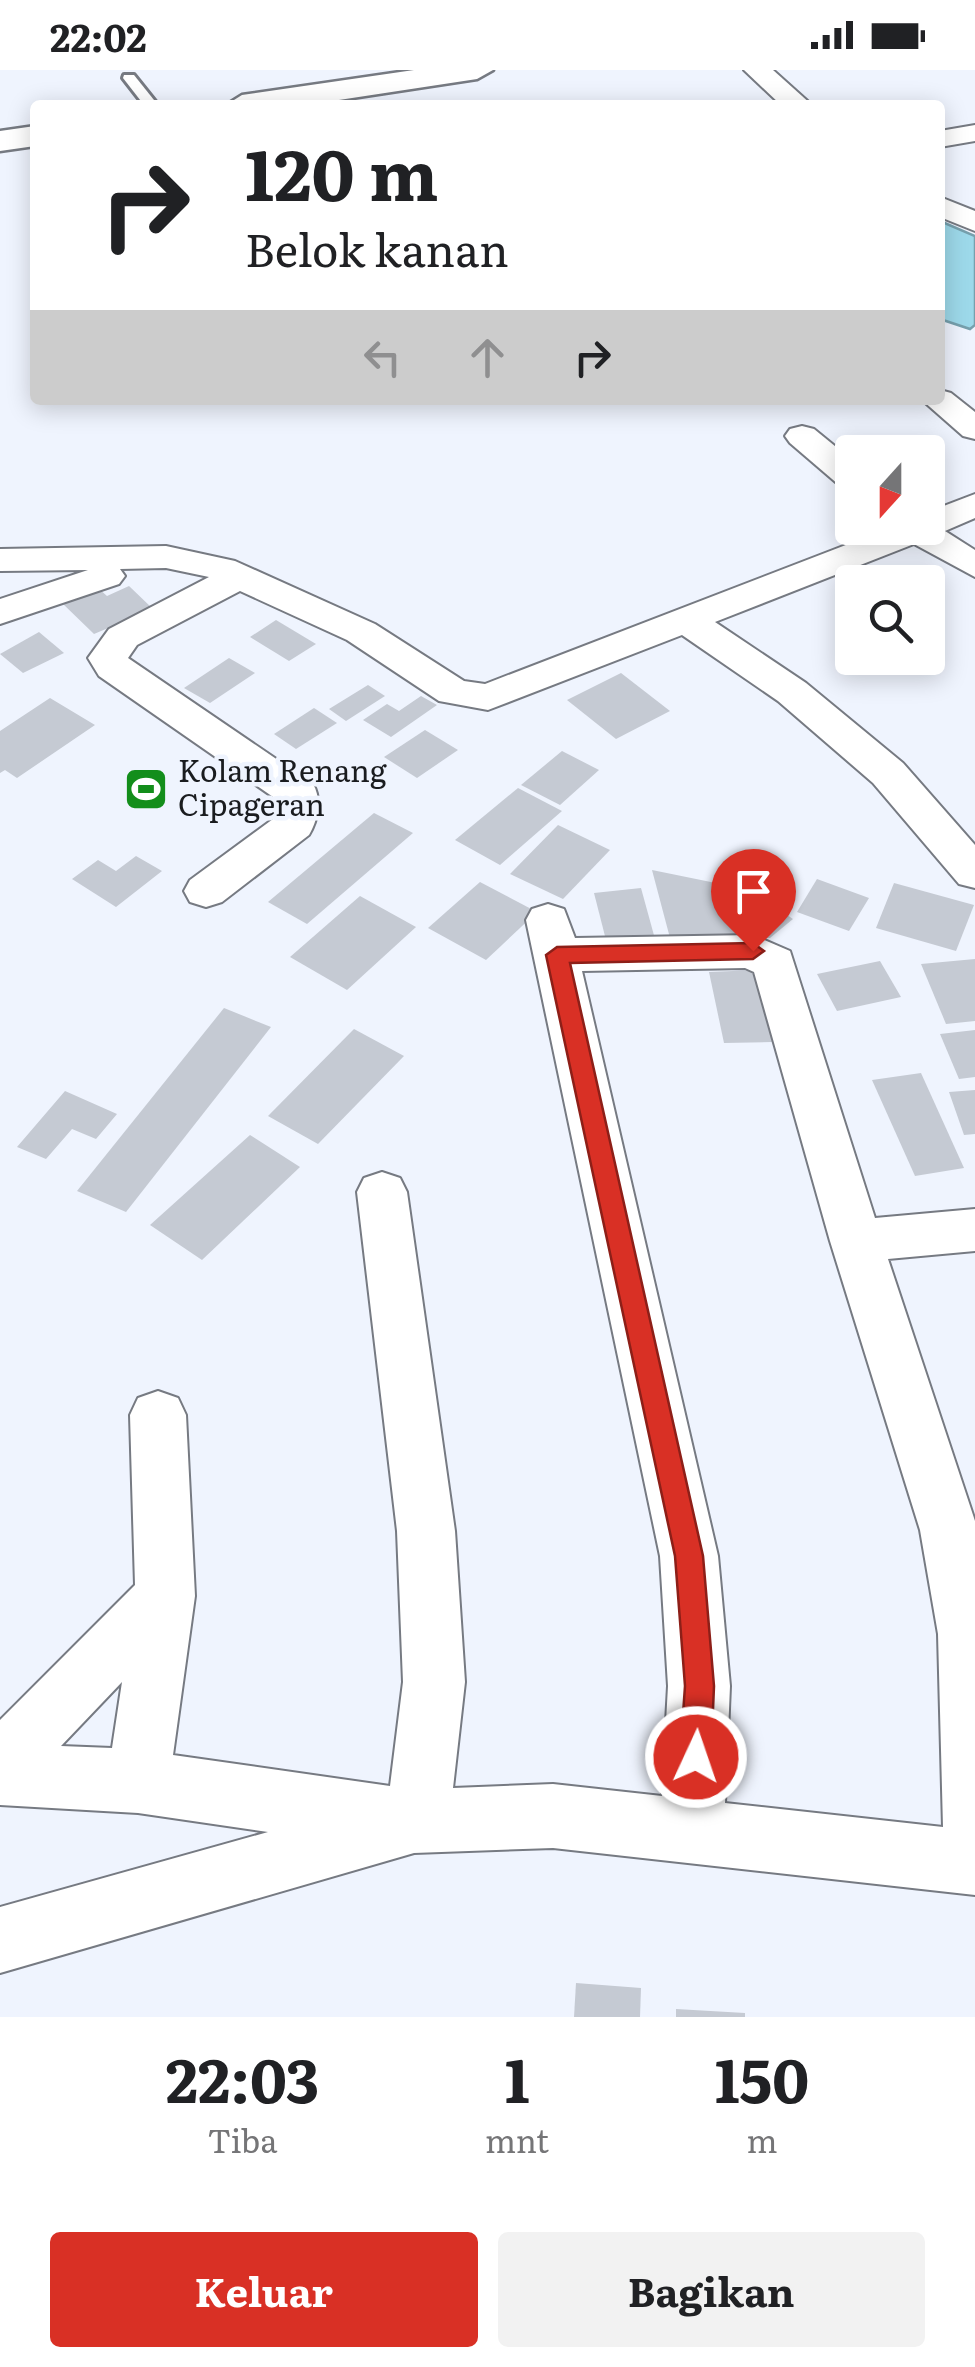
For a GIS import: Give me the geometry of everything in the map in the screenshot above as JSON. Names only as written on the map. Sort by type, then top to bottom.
[{"type":"main road","points":[[276,100],[477,70]]},
{"type":"main road","points":[[0,141],[30,137]]},
{"type":"street","points":[[757,70],[792,100]]},
{"type":"street","points":[[774,70],[807,100]]},
{"type":"street","points":[[945,138],[975,134]]},
{"type":"street","points":[[945,189],[975,190]]},
{"type":"street","points":[[945,208],[975,222]]},
{"type":"street","points":[[945,405],[975,429]]},
{"type":"street","points":[[802,436],[835,463]]},
{"type":"street","points":[[945,517],[975,505]]},
{"type":"street","points":[[0,560],[166,557],[242,575],[361,632],[453,692],[470,697],[523,686],[875,545]]},
{"type":"street","points":[[945,545],[975,566]]},
{"type":"street","points":[[0,612],[166,557]]},
{"type":"street","points":[[206,891],[294,825],[298,794],[113,667],[108,658],[123,637],[242,575]]},
{"type":"street","points":[[686,620],[792,692],[888,773],[975,873]]},
{"type":"street","points":[[692,1828],[699,1686],[689,1556],[553,937],[753,951],[774,964],[856,1241],[949,1530],[968,1634],[975,1828]]},
{"type":"street","points":[[382,1192],[426,1532],[434,1682],[418,1822]]},
{"type":"street","points":[[856,1241],[975,1230]]},
{"type":"street","points":[[138,1782],[165,1596],[158,1415]]},
{"type":"street","points":[[0,1764],[165,1596]]},
{"type":"street","points":[[0,1774],[138,1782],[418,1822],[553,1816],[692,1828],[975,1863]]},
{"type":"street","points":[[0,1940],[418,1822]]},
{"type":"lane","points":[[129,78],[147,100]]},
{"type":"water","points":[[945,223],[975,236],[975,325],[970,329],[945,321]]},
{"type":"building","points":[[129,586],[153,609],[94,634],[61,602],[97,587],[107,596]]},
{"type":"building","points":[[276,620],[316,644],[289,661],[250,637]]},
{"type":"building","points":[[39,632],[64,653],[23,673],[0,654]]},
{"type":"building","points":[[229,658],[255,673],[210,703],[184,688]]},
{"type":"building","points":[[621,673],[670,711],[616,739],[567,700]]},
{"type":"building","points":[[368,685],[385,696],[346,721],[329,709]]},
{"type":"building","points":[[421,696],[437,705],[391,737],[363,720],[387,704],[399,711]]},
{"type":"building","points":[[50,698],[95,725],[17,778],[5,770],[0,773],[0,731]]},
{"type":"building","points":[[314,708],[337,723],[296,749],[274,734]]},
{"type":"building","points":[[425,730],[458,750],[417,778],[384,757]]},
{"type":"building","points":[[562,751],[599,770],[560,805],[521,785]]},
{"type":"building","points":[[518,788],[562,811],[500,865],[455,840]]},
{"type":"building","points":[[374,813],[413,833],[307,924],[268,902]]},
{"type":"building","points":[[558,825],[610,850],[563,899],[510,874]]},
{"type":"building","points":[[136,856],[162,871],[116,907],[72,879],[98,860],[116,871]]},
{"type":"building","points":[[652,870],[750,890],[793,919],[770,938],[670,938]]},
{"type":"building","points":[[817,879],[869,898],[849,931],[797,912]]},
{"type":"building","points":[[480,882],[537,912],[486,960],[428,928]]},
{"type":"building","points":[[894,883],[974,905],[956,951],[876,928]]},
{"type":"building","points":[[641,888],[655,939],[607,944],[594,893]]},
{"type":"building","points":[[360,896],[416,927],[347,990],[290,957]]},
{"type":"building","points":[[975,959],[975,1021],[946,1024],[921,964]]},
{"type":"building","points":[[880,961],[901,997],[837,1011],[817,974]]},
{"type":"building","points":[[757,970],[772,1042],[724,1043],[709,972]]},
{"type":"building","points":[[224,1008],[271,1027],[126,1212],[77,1191]]},
{"type":"building","points":[[354,1029],[404,1056],[318,1144],[268,1116]]},
{"type":"building","points":[[975,1030],[975,1077],[959,1079],[940,1034]]},
{"type":"building","points":[[921,1073],[964,1168],[915,1176],[872,1080]]},
{"type":"building","points":[[975,1090],[975,1134],[964,1135],[949,1092]]},
{"type":"building","points":[[65,1091],[117,1114],[96,1139],[72,1129],[46,1159],[17,1147]]},
{"type":"building","points":[[250,1135],[300,1167],[202,1260],[150,1225]]},
{"type":"building","points":[[576,1983],[641,1988],[640,2017],[574,2017]]},
{"type":"building","points":[[676,2009],[745,2013],[745,2017],[676,2017]]},
{"type":"place","name":"Kolam Renang Cipageran","points":[[146,789]]},
{"type":"route","points":[[696,1757],[699,1686],[689,1556],[557,955],[753,951]]}]
